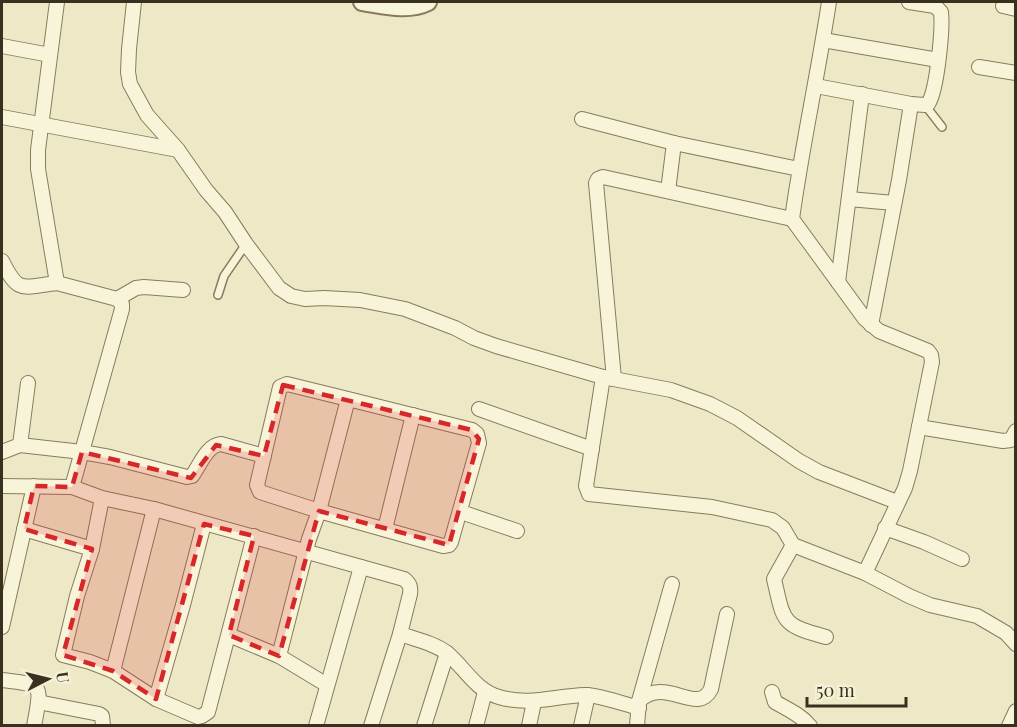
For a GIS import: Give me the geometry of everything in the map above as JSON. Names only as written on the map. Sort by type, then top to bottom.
[{"type":"street","points":[[57,2],[38,150],[38,170],[57,283]]},
{"type":"street","points":[[134,2],[129,49],[130,84],[147,115],[178,150],[279,288],[291,296],[305,299],[360,300],[405,309],[496,346],[608,378],[671,390],[711,404],[737,418],[819,472],[897,502]]},
{"type":"street","points":[[362,2],[405,7],[428,2]]},
{"type":"street","points":[[792,219],[829,2]]},
{"type":"street","points":[[816,86],[910,104],[925,105],[930,101],[938,60],[941,12],[935,6],[909,2]]},
{"type":"street","points":[[823,40],[938,60]]},
{"type":"street","points":[[2,46],[50,56]]},
{"type":"street","points":[[979,68],[1016,73]]},
{"type":"street","points":[[838,282],[862,94]]},
{"type":"street","points":[[871,326],[899,180],[910,104]]},
{"type":"street","points":[[2,117],[178,150]]},
{"type":"street","points":[[582,119],[674,143],[799,169]]},
{"type":"street","points":[[668,191],[674,143]]},
{"type":"street","points":[[866,573],[905,488],[932,362],[931,355],[928,351],[871,326],[792,219],[603,177],[597,179],[608,378],[586,486],[590,494],[712,507],[772,520],[783,528],[793,545],[866,573],[930,605],[977,616],[1006,633],[1016,644]]},
{"type":"street","points":[[849,199],[894,204]]},
{"type":"street","points":[[2,261],[9,277],[18,285],[24,287],[57,283],[117,299],[122,304],[74,481]]},
{"type":"street","points":[[117,299],[136,288],[183,290]]},
{"type":"street","points":[[20,445],[28,383]]},
{"type":"street","points":[[287,384],[348,399],[472,430],[477,434],[479,443],[461,512],[451,542],[446,546],[260,492],[257,485],[278,391],[283,385],[287,384]]},
{"type":"street","points":[[279,656],[348,399]]},
{"type":"street","points":[[479,409],[592,449]]},
{"type":"street","points":[[385,529],[413,415]]},
{"type":"street","points":[[919,427],[1003,441],[1011,440],[1016,431]]},
{"type":"street","points":[[2,452],[20,445],[81,456],[110,457],[187,477],[192,476],[210,448],[216,444],[264,456]]},
{"type":"street","points":[[2,486],[33,486],[74,481],[102,498],[154,509],[204,524],[255,536],[309,539],[361,567],[404,579],[409,583],[410,594],[371,726]]},
{"type":"street","points":[[2,627],[33,486]]},
{"type":"street","points":[[102,498],[92,549],[77,596],[63,655],[113,670],[156,699],[198,717],[208,712],[255,536]]},
{"type":"street","points":[[113,670],[154,509]]},
{"type":"street","points":[[461,512],[517,531]]},
{"type":"street","points":[[156,699],[204,524]]},
{"type":"street","points":[[885,528],[962,559]]},
{"type":"street","points":[[24,529],[92,549]]},
{"type":"street","points":[[793,545],[774,579],[780,607],[788,622],[795,628],[826,637]]},
{"type":"street","points":[[316,726],[361,567]]},
{"type":"street","points":[[637,726],[639,704],[672,584]]},
{"type":"street","points":[[639,704],[645,695],[658,691],[695,699],[709,695],[727,614]]},
{"type":"street","points":[[400,634],[447,653],[485,692],[515,701],[534,702],[588,695],[639,704]]},
{"type":"street","points":[[229,635],[279,656],[327,685]]},
{"type":"street","points":[[424,726],[447,653]]},
{"type":"street","points":[[2,680],[34,685],[38,688],[34,726]]},
{"type":"street","points":[[476,726],[485,692]]},
{"type":"street","points":[[772,692],[775,702],[787,707],[810,726]]},
{"type":"street","points":[[581,726],[588,695]]},
{"type":"street","points":[[38,702],[99,714],[102,716],[103,726]]},
{"type":"street","points":[[529,726],[534,702]]},
{"type":"street","points":[[1009,726],[1016,711]]},
{"type":"lane","points":[[925,105],[942,127]]},
{"type":"lane","points":[[218,295],[224,276],[246,244]]},
{"type":"highlighted area","points":[[283,385],[472,430],[479,439],[449,545],[319,511],[279,656],[229,635],[254,536],[204,524],[156,699],[113,671],[63,655],[92,549],[24,529],[34,486],[72,487],[82,452],[191,478],[216,445],[264,456]]}]
